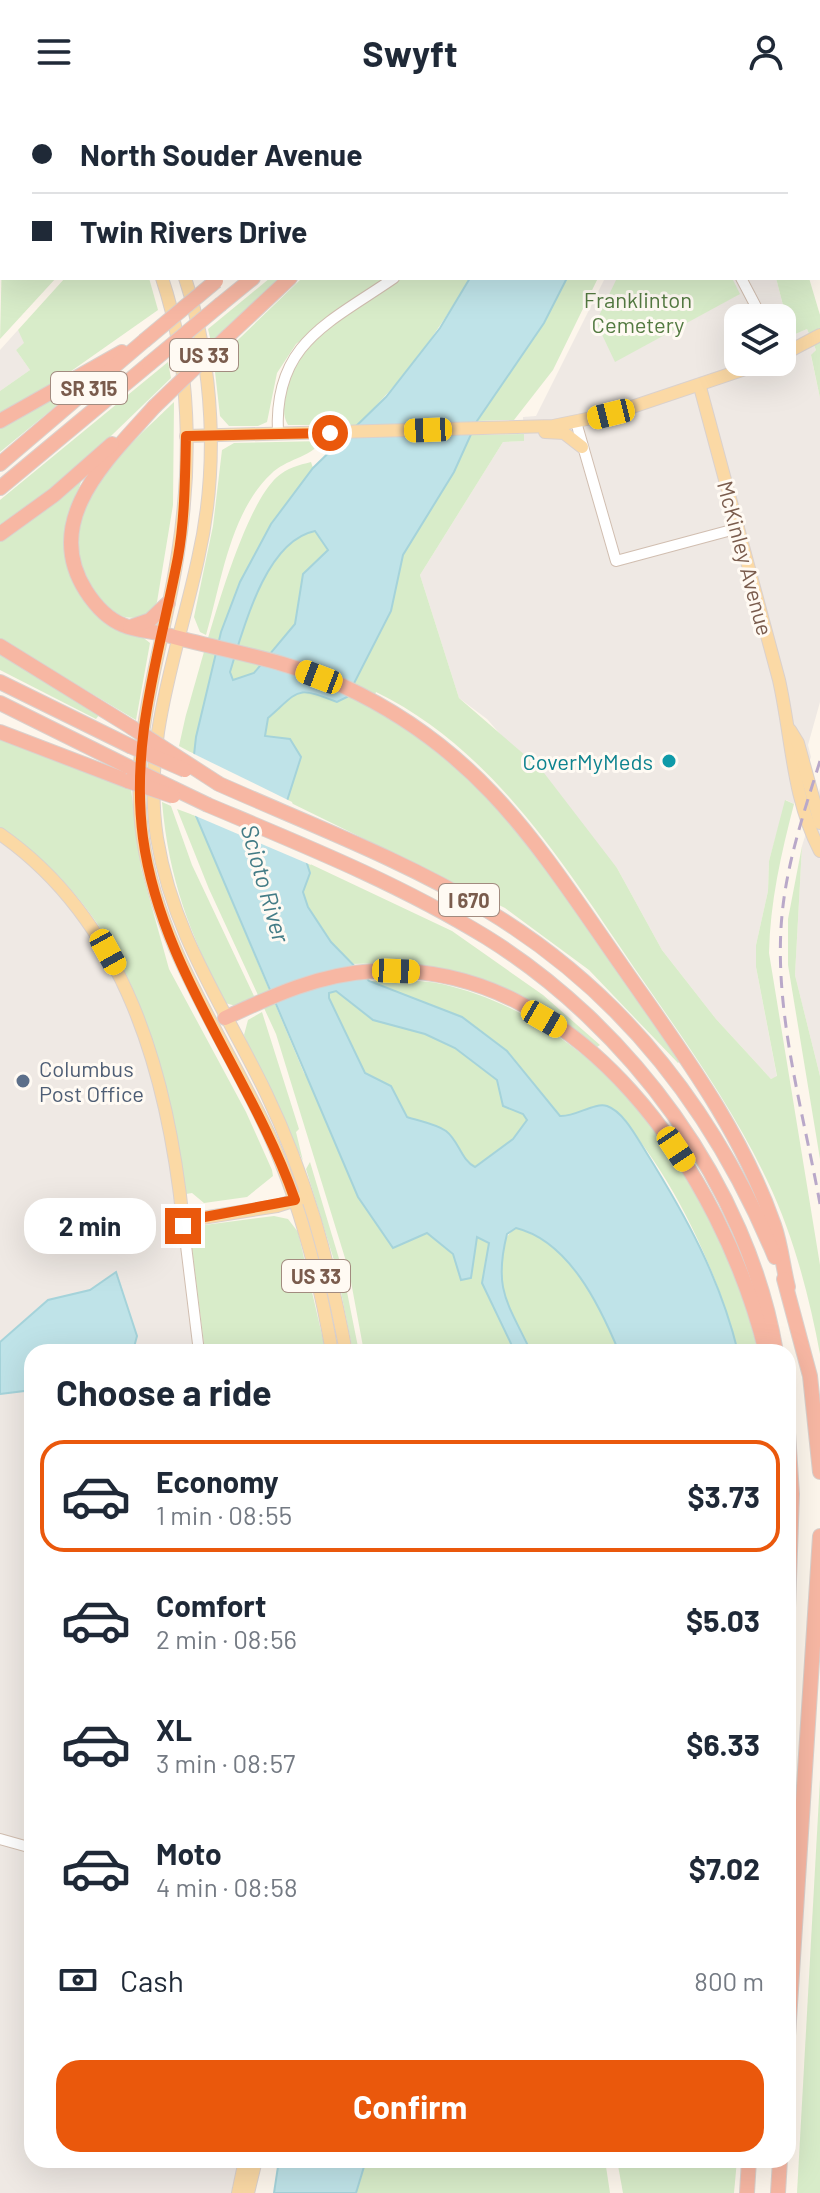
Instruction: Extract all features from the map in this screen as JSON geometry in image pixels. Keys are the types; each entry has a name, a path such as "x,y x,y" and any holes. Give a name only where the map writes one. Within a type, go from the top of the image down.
{"highway":[{"name":"SR 315","path":"0,464 218,280"},
{"name":"SR 315","path":"0,488 251,280"},
{"path":"0,534 54,495 154,407 288,280"},
{"path":"0,421 144,341"},
{"path":"154,407 90,479 79,500 71,540 73,560 86,591 110,618 130,627 298,669 386,708 424,732 455,758 520,821 711,1094 765,1201 776,1229 788,1287"},
{"path":"130,627 150,620 168,603"},
{"path":"0,646 219,784"},
{"name":"I 670","path":"0,682 130,746 344,840 490,912 611,1005 652,1050 713,1130 747,1191 788,1287 810,1376 820,1472"},
{"path":"0,703 128,774"},
{"path":"0,732 128,774"},
{"name":"I 670","path":"128,774 345,863 431,905 489,939 564,997 642,1075 693,1143 728,1207 760,1283 774,1344"},
{"path":"225,1018 294,987 341,974 415,972 481,988 524,1007 564,1031 620,1078 658,1123 709,1203 738,1266 763,1344"},
{"path":"796,1913 820,1536"},
{"path":"747,2193 749,2168"},
{"path":"778,2193 780,2168"}],"main road":[{"name":"US 33","path":"162,280 179,352 186,436 182,518 139,751 142,824 149,871 173,947 252,1098 295,1200 318,1282 330,1344"},
{"name":"US 33","path":"185,280 204,357 210,435 205,527 162,696 154,754 157,836 178,923 265,1091 309,1196 333,1282 345,1344"},
{"path":"796,348 820,335"},
{"path":"186,436 535,428 576,422 729,376"},
{"name":"McKinley Avenue","path":"700,387 790,730 798,743 820,823"},
{"path":"535,428 547,433 564,433 582,447"},
{"name":"McKinley Avenue","path":"790,730 788,749 794,774 811,835 820,851"},
{"path":"142,824 154,848 169,910 186,955 206,995 225,1018"},
{"path":"0,834 52,878 76,905 123,980 163,1093 183,1221 309,1196"},
{"path":"238,2193 243,2168"},
{"path":"248,2193 254,2168"}],"street":[{"path":"278,434 279,390 295,354 323,327 391,280"},
{"path":"742,280 755,304"},
{"path":"576,422 616,561 739,528"},
{"path":"183,1221 198,1344"},
{"path":"0,1839 24,1846"}],"shaded area":[{"path":"604,280 777,280 783,304 724,304 724,376 796,376 796,334 807,329 816,350 811,356 820,398 820,702 808,745 811,757 794,804 786,800 769,861 768,891 756,945 756,967 777,1077 771,1079 716,1019 662,950 617,868 487,719 459,698 420,575 503,442 524,441 523,417 536,416"},
{"path":"18,330 25,343 16,350 30,370 0,391 0,350"},
{"path":"820,788 820,1076 795,975 802,846"},
{"path":"0,827 37,855 83,905 121,962 144,1015 170,1101 204,1344 134,1344 137,1336 116,1272 90,1290 48,1300 0,1342"},
{"path":"24,1391 24,2168 237,2168 231,2193 0,2193 0,1394"}],"green space":[{"path":"1,280 54,280 0,339"},
{"path":"63,280 150,280 158,310 57,381 0,414 0,391 30,370 16,350 24,343 18,330"},
{"path":"268,280 278,280 211,342 208,329"},
{"path":"300,280 381,280 296,344 277,373 267,422 258,426 229,426 220,416 214,363"},
{"path":"399,280 469,280 418,356 357,425 288,425 284,406 292,374 316,341"},
{"path":"566,280 597,280 553,370 514,420 477,421 544,323"},
{"name":"Franklinton Cemetery","path":"616,280 733,280 740,294 615,362 596,322"},
{"path":"777,280 810,280 820,315 820,398 811,355 816,350 807,329 796,334 796,304 783,304"},
{"path":"168,362 171,378 83,463 0,529 0,500"},
{"path":"85,378 88,380 0,452 0,427"},
{"path":"174,402 173,505 157,602 150,615 133,618 121,616 98,596 81,568 76,541 81,515 94,489 112,465"},
{"path":"524,434 524,441 503,442 420,575 459,698 541,769 617,868 662,950 716,1019 771,1079 777,1076 756,967 756,945 768,891 769,861 785,800 794,804 777,878 769,953 820,1265 820,1354 805,1287 785,1222 739,1127 692,1052 586,897 527,818 494,781 458,747 419,717 376,692 370,708 420,740 466,777 507,819 545,865 681,1060 678,1063 589,970 505,908 287,801 295,768 265,736 268,718 299,693 337,702 347,697 391,611 403,555 454,472 470,435"},
{"path":"323,441 277,469 257,490 236,528 206,635 200,632 194,617 213,526 222,450 234,443"},
{"path":"311,462 313,468 271,524 240,582 221,632 194,754 179,746 211,627 235,555 263,495 277,477 289,469"},
{"path":"83,476 69,517 77,585 150,643 136,720 0,639 0,541 48,508"},
{"path":"315,531 329,549 303,574 295,624 254,673 233,680 230,672 249,612 270,569 282,552 298,538"},
{"path":"0,652 99,715 96,719 0,670"},
{"path":"0,739 131,789 141,868 169,969 246,1112 272,1170 273,1176 247,1197 204,1203 192,1193 186,1194 165,1088 151,1037 133,990 110,944 81,902 45,863 0,827"},
{"path":"162,802 171,806 192,865 254,996 236,1006 225,1003 183,906 170,857"},
{"path":"177,809 196,816 304,1073 427,1233 454,1254 471,1278 477,1237 490,1244 482,1283 511,1344 363,1344 349,1271 276,1034 209,889"},
{"path":"802,846 795,975 820,1076 820,1159 788,965 788,919"},
{"path":"306,862 452,931 543,995 600,1045 597,1047 511,994 481,982 419,967 350,964 321,932 305,903"},
{"path":"369,981 442,984 502,1004 557,1035 606,1075 649,1123 686,1176 716,1232 740,1292 756,1344 736,1344 705,1255 672,1189 653,1159 611,1107 573,1117 560,1116 507,1051 462,1017"},
{"path":"336,991 373,1020 425,1034 455,1048 497,1080 503,1106 523,1114 527,1120 513,1139 475,1167 466,1160 446,1131 407,1117 391,1086 365,1074 329,998 329,992"},
{"path":"262,1012 299,1129 296,1132 303,1161 244,1035 248,1020"},
{"path":"310,1162 343,1272 357,1344 351,1344 336,1267 306,1169"},
{"path":"274,1216 288,1219 298,1232 324,1344 204,1344 190,1234 197,1226"},
{"path":"516,1228 552,1246 580,1277 615,1344 527,1344 509,1306 499,1271 499,1255 505,1240"},
{"path":"820,1779 820,2193 797,2193"},
{"path":"364,2168 606,2168 610,2193 356,2193"},
{"path":"618,2168 736,2168 734,2193 623,2193"}],"water":[{"name":"Scioto River","path":"469,280 566,280 544,323 477,421 454,472 403,555 391,611 347,697 337,702 299,693 268,718 265,736 290,739 301,757 287,801 310,873 303,892 308,907 331,942 369,981 462,1017 507,1051 560,1116 602,1105 613,1109 624,1120 661,1176 700,1248 722,1299 736,1344 615,1344 592,1296 567,1261 535,1235 516,1228 507,1234 502,1283 527,1344 511,1344 482,1283 489,1243 477,1237 471,1278 461,1280 453,1254 427,1233 393,1248 358,1197 196,816 191,782 196,737 221,632 240,582 271,524 313,468 386,397 440,328","holes":["315,531 328,550 303,574 295,624 254,673 233,680 230,672 249,612 282,551 298,538","336,991 373,1020 425,1034 455,1048 497,1080 503,1106 523,1114 527,1120 513,1139 475,1167 466,1160 446,1131 407,1117 391,1086 365,1073 329,993"]},
{"path":"116,1272 137,1336 135,1344 24,1344 24,1391 0,1394 0,1342 48,1300 90,1290"},
{"path":"278,2168 364,2168 356,2193 274,2193"}],"pier":[{"path":"190,752 292,802 311,865 191,814 187,783"}],"railway":[{"path":"820,761 788,876 780,951 791,1060 820,1204"}],"place":[{"name":"CoverMyMeds","path":"669,761"},
{"name":"Columbus Post Office","path":"23,1081"}],"route":[{"path":"183,1226 183,1221 277,1206 295,1200 252,1098 198,1000 173,947 149,871 143,838 139,751 147,692 178,554 186,436 330,433"}]}
